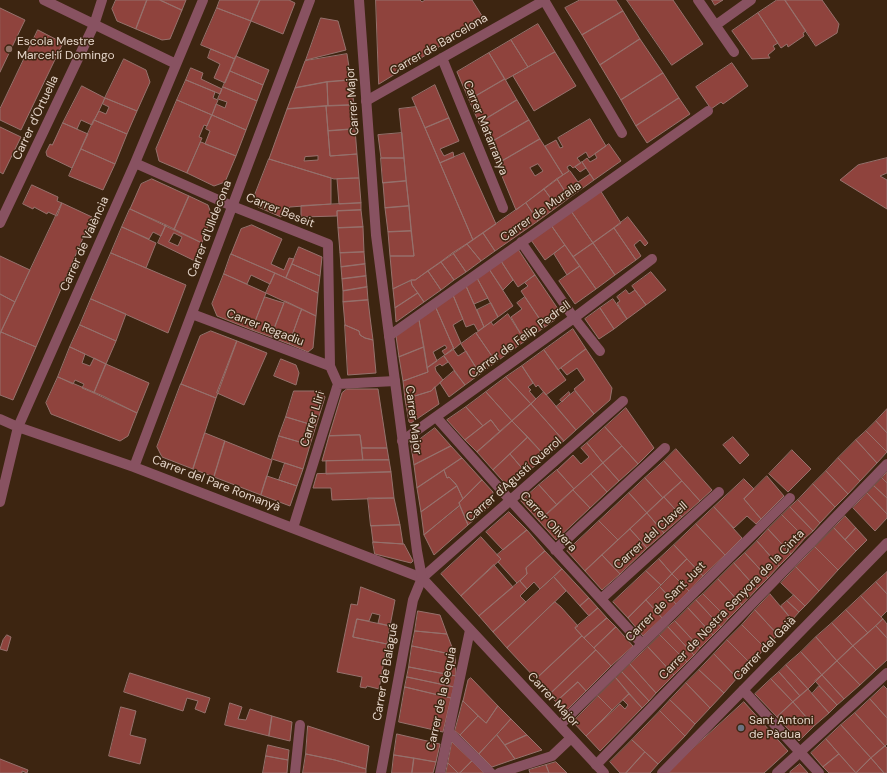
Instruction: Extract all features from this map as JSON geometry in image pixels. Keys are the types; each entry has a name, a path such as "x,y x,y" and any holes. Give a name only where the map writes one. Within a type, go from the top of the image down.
{"street":[{"path":"44,0 176,64"},
{"name":"Carrer d'Ortuella","path":"0,223 94,24 102,0"},
{"name":"Carrer de València","path":"0,502 18,427 135,163 203,0"},
{"name":"Carrer d'Ulldecona","path":"134,467 310,0"},
{"name":"Carrer Major","path":"359,0 376,236 402,440 422,578 560,725 599,770"},
{"path":"545,0 622,133"},
{"name":"Carrer de Barcelona","path":"366,101 545,0"},
{"path":"698,0 734,52"},
{"path":"716,25 751,0"},
{"name":"Carrer Matarranya","path":"442,58 503,208"},
{"name":"Carrer de Muralla","path":"389,336 708,110"},
{"name":"Carrer Beseit","path":"135,163 232,206 328,244"},
{"path":"521,242 574,318 600,351"},
{"name":"Carrer Lliri","path":"293,528 338,384 330,366 328,244"},
{"name":"Carrer de Felip Pedrell","path":"402,440 574,318 652,259"},
{"name":"Carrer Regadiu","path":"192,314 330,366"},
{"path":"338,384 395,381"},
{"name":"Carrer d'Agustí Querol","path":"422,578 623,401"},
{"name":"Carrer Olivera","path":"436,416 555,550 642,644"},
{"name":"Carrer del Pare Romanyà","path":"0,419 18,427 134,467 422,578"},
{"path":"555,550 665,448"},
{"name":"Carrer de Nostra Senyora de la Cinta","path":"599,770 887,464"},
{"name":"Carrer del Clavell","path":"601,599 719,492"},
{"name":"Carrer de Sant Just","path":"560,725 790,498"},
{"name":"Carrer del Gaià","path":"662,773 886,545"},
{"name":"Carrer de Balagué","path":"381,773 413,600 422,578"},
{"name":"Carrer de la Sequia","path":"440,773 470,630"},
{"path":"777,773 887,673"},
{"path":"743,690 819,773"},
{"path":"295,773 300,725"},
{"path":"449,732 491,773"},
{"path":"499,773 552,756 571,738"}],"building":[{"path":"116,0 147,0 136,29 117,21 112,9"},
{"path":"147,0 160,0 182,10 170,39 162,40 136,29"},
{"path":"160,0 186,0 182,10"},
{"path":"220,0 260,0 251,21 217,8"},
{"path":"260,0 289,0 295,3 283,34 251,21"},
{"path":"376,0 420,0 422,2 425,0 472,0 484,19 379,84"},
{"path":"580,0 616,0 623,11 582,35 565,8"},
{"path":"627,0 673,0 703,44 672,65"},
{"path":"712,0 723,0 715,5"},
{"path":"777,0 785,0 806,31 803,33 804,36 788,47 787,44 781,48 758,13"},
{"path":"785,0 822,0 839,24 837,33 816,46"},
{"path":"0,8 25,20 0,72"},
{"path":"217,8 251,21 235,59 201,45"},
{"path":"623,11 640,39 600,65 582,35"},
{"path":"758,13 778,43 773,46 775,49 768,55 770,58 752,59 732,31"},
{"path":"321,18 338,21 346,50 306,60"},
{"path":"538,24 555,52 528,67 511,40"},
{"path":"38,30 63,43 21,130 0,120 0,109"},
{"path":"640,39 663,73 621,100 600,65"},
{"path":"511,40 528,67 505,80 489,53"},
{"path":"211,49 235,59 225,83 214,78 220,64 208,58"},
{"path":"555,52 576,86 534,111 513,76"},
{"path":"489,53 505,79 469,100 457,72"},
{"path":"347,54 351,80 327,82 295,88 305,61"},
{"path":"236,56 269,70 263,85 230,71"},
{"path":"124,59 146,70 150,82 137,111 105,98"},
{"path":"732,63 748,86 723,104 721,102 711,109 696,87"},
{"path":"191,68 203,73 201,79 222,89 220,94 186,80"},
{"path":"230,71 263,85 257,101 223,87"},
{"path":"663,73 679,98 636,126 621,100"},
{"path":"505,79 517,100 479,123 469,100"},
{"path":"186,80 215,92 213,98 218,100 212,115 177,100"},
{"path":"351,80 354,105 328,106 327,82"},
{"path":"327,82 328,106 287,109 295,88"},
{"path":"435,85 449,118 425,128 412,98"},
{"path":"82,86 105,98 92,125 81,120 77,129 63,123"},
{"path":"223,87 257,101 246,130 212,115 216,104 225,108 227,102 218,99"},
{"path":"105,98 137,111 127,134 94,120 99,111 106,114 109,107 103,104"},
{"path":"679,98 690,114 647,143 636,126"},
{"path":"177,100 212,115 207,126 204,125 199,137 202,138 187,173 159,161 156,149"},
{"path":"517,100 529,120 488,144 479,123"},
{"path":"354,105 355,129 328,131 326,106"},
{"path":"326,106 330,156 357,154 359,178 334,179 269,159 287,109","holes":["318,156 318,160 304,161 305,157"]},
{"path":"416,107 473,240 415,280 411,280 393,289 390,256 414,256 399,109"},
{"path":"212,115 246,130 236,156 205,144 210,131 206,129"},
{"path":"449,118 459,141 440,149 444,156 453,152 454,157 440,163 425,128"},
{"path":"590,119 606,146 589,158 586,152 577,158 581,163 573,168 570,165 567,167 569,171 563,175 545,146 556,140 560,148 563,147 558,138"},
{"path":"94,120 127,134 115,164 81,149"},
{"path":"529,120 540,139 497,164 488,144"},
{"path":"63,123 88,134 72,168 47,156 46,152 50,144 52,145"},
{"path":"0,127 21,137 3,174 0,172"},
{"path":"355,129 357,154 330,156 328,131"},
{"path":"402,133 404,158 381,158 378,135"},
{"path":"540,139 563,175 516,210 497,164","holes":["538,164 543,171 535,176 530,168"]},
{"path":"201,142 236,156 225,182 214,186 187,173"},
{"path":"609,144 621,161 594,180 582,162 587,158 590,162 597,158 595,154"},
{"path":"81,149 115,164 103,190 69,176"},
{"path":"464,153 496,224 473,240 440,163"},
{"path":"381,158 404,158 406,181 383,183"},
{"path":"887,158 887,173 880,176 887,180 887,209 840,180 858,165"},
{"path":"269,159 331,178 331,204 290,207 281,217 258,207 254,197"},
{"path":"582,162 586,168 580,172 575,167"},
{"path":"570,171 578,182 590,174 594,180 569,198 557,179"},
{"path":"359,178 361,203 339,204 337,179"},
{"path":"152,179 189,196 174,230 130,209 141,184"},
{"path":"557,179 569,198 557,207 544,189"},
{"path":"406,181 409,206 385,208 383,183"},
{"path":"32,185 58,197 57,201 62,203 57,216 48,212 47,214 34,207 33,209 23,204"},
{"path":"544,189 557,207 538,221 526,203"},
{"path":"600,190 621,223 593,243 571,211"},
{"path":"189,196 208,205 212,216 202,243 174,230"},
{"path":"62,203 92,217 36,347 1,332"},
{"path":"361,203 361,210 337,211 337,216 301,217 301,206"},
{"path":"526,203 538,221 495,251 483,233"},
{"path":"409,206 411,231 388,232 385,208"},
{"path":"130,209 166,225 161,236 153,232 149,239 122,227"},
{"path":"361,210 363,227 338,228 337,211"},
{"path":"571,211 593,243 573,257 551,225"},
{"path":"628,217 648,243 645,246 640,240 634,245 641,256 636,260 614,228"},
{"path":"166,225 202,243 195,261 158,243","holes":["174,233 182,237 178,246 169,242"]},
{"path":"252,225 282,239 271,264 284,270 289,258 294,259 286,278 231,254 241,229"},
{"path":"551,225 565,245 545,260 531,240"},
{"path":"122,227 156,243 146,268 111,253"},
{"path":"363,227 364,252 340,253 338,228"},
{"path":"614,228 636,260 615,275 593,243"},
{"path":"411,231 414,256 390,256 388,232"},
{"path":"483,233 495,251 481,261 467,244"},
{"path":"593,243 615,275 596,289 573,257"},
{"path":"467,244 481,261 466,272 453,253"},
{"path":"565,245 580,266 567,275 554,254"},
{"path":"299,247 322,257 320,276 292,264"},
{"path":"518,249 535,275 518,287 501,261"},
{"path":"364,252 365,264 341,267 340,253"},
{"path":"111,253 186,285 168,333 91,299"},
{"path":"453,253 466,272 454,280 441,262"},
{"path":"231,254 275,273 270,284 251,275 247,284 224,274"},
{"path":"0,256 30,270 15,302 0,294"},
{"path":"501,261 513,280 503,290 489,269"},
{"path":"441,262 454,280 441,290 428,271"},
{"path":"292,264 320,276 318,293 286,278"},
{"path":"365,264 366,276 342,279 341,267"},
{"path":"580,266 596,289 575,304 559,281"},
{"path":"489,269 513,306 498,317 477,278"},
{"path":"428,271 441,290 424,302 412,285 411,280 415,280"},
{"path":"651,272 666,290 646,305 632,286"},
{"path":"275,273 318,293 316,316 266,293"},
{"path":"224,274 266,293 252,330 217,316 212,304"},
{"path":"535,275 558,309 556,319 545,327 521,291 528,286 525,283"},
{"path":"366,276 367,287 343,291 342,279"},
{"path":"477,278 488,298 474,304 466,286"},
{"path":"411,281 418,293 395,308 393,289"},
{"path":"466,286 484,327 478,331 474,324 466,327 453,295"},
{"path":"367,287 368,300 343,302 343,291"},
{"path":"626,290 629,294 635,290 646,305 627,319 617,303 620,301 617,297"},
{"path":"418,293 424,302 396,322 395,308"},
{"path":"0,294 15,302 0,334"},
{"path":"453,295 463,319 453,325 461,343 454,349 436,308"},
{"path":"265,297 284,303 271,337 252,330"},
{"path":"525,297 545,327 525,341 511,317 522,309 517,303"},
{"path":"91,299 126,314 116,341 80,325"},
{"path":"613,299 627,319 614,329 600,308"},
{"path":"368,300 373,340 365,338 360,335 359,331 345,325 343,302"},
{"path":"285,301 302,309 289,344 271,337"},
{"path":"491,303 498,317 484,327 477,310"},
{"path":"436,308 454,349 445,355 442,351 447,348 445,345 433,352 437,361 427,368 419,320"},
{"path":"600,308 614,329 599,339 585,319"},
{"path":"302,309 316,316 313,348 308,352 289,344"},
{"path":"508,314 525,341 496,362 476,333 491,322 493,325"},
{"path":"419,320 424,347 399,357 396,336"},
{"path":"80,325 116,341 106,364 70,347"},
{"path":"345,325 359,331 360,335 365,338 373,340 376,373 348,375"},
{"path":"573,329 586,349 558,370 544,350"},
{"path":"211,331 237,341 216,398 181,384 200,336"},
{"path":"1,332 36,347 13,400 0,395"},
{"path":"476,333 496,362 480,374 461,344"},
{"path":"237,341 267,353 244,405 217,393"},
{"path":"70,347 85,354 82,363 90,366 94,358 106,364 94,393 82,388 84,384 75,380 73,384 58,377"},
{"path":"424,347 428,372 403,381 399,357"},
{"path":"453,349 458,356 466,351 480,374 465,385 444,356"},
{"path":"586,349 612,388 610,400 594,414 574,389 585,380 577,368 567,375 561,368"},
{"path":"544,350 566,380 546,395 538,385 536,387 522,366"},
{"path":"444,356 448,362 442,366 440,364 435,367 436,371 443,380 431,391 405,399 403,381 428,372 427,368"},
{"path":"281,359 296,365 299,373 296,385 274,376"},
{"path":"106,364 149,383 137,413 94,393"},
{"path":"522,366 533,383 528,387 531,390 529,391 536,399 531,404 506,377"},
{"path":"454,371 465,385 449,397 440,383"},
{"path":"58,377 103,396 137,413 128,436 120,441 51,414 46,403"},
{"path":"506,377 531,404 512,421 486,392"},
{"path":"181,384 216,398 193,469 162,457 157,447"},
{"path":"435,387 439,404 411,423 409,422 405,399 431,391"},
{"path":"347,389 378,389 387,448 362,448 360,435 329,436 342,393"},
{"path":"294,391 321,391 325,397 316,426 286,417"},
{"path":"575,391 594,414 576,430 556,407"},
{"path":"486,392 512,421 500,432 491,420 483,426 466,407"},
{"path":"544,392 576,430 564,441 531,404"},
{"path":"569,392 570,394 562,402 560,400"},
{"path":"531,404 564,441 546,457 512,421"},
{"path":"466,407 483,426 465,440 447,420"},
{"path":"626,408 654,448 638,464 605,427"},
{"path":"887,409 887,433 876,421"},
{"path":"286,417 316,426 310,445 279,436"},
{"path":"491,420 500,432 477,452 465,440"},
{"path":"512,421 528,437 493,470 477,452"},
{"path":"876,421 887,433 887,452 866,431"},
{"path":"605,427 622,446 603,463 587,443"},
{"path":"435,428 451,446 414,465 411,446"},
{"path":"866,431 887,452 877,463 856,440"},
{"path":"205,433 225,441 214,477 193,469"},
{"path":"360,435 363,460 322,461 329,436"},
{"path":"279,436 310,445 303,469 272,459"},
{"path":"528,437 546,457 526,473 510,454"},
{"path":"733,437 749,455 740,464 723,445"},
{"path":"856,440 877,463 860,481 838,458"},
{"path":"225,441 272,460 261,495 214,477"},
{"path":"587,443 603,463 574,489 557,470 573,455 581,464 589,457 581,448"},
{"path":"451,446 462,458 417,488 414,465"},
{"path":"622,446 638,464 619,481 603,463"},
{"path":"362,448 387,448 389,460 363,460"},
{"path":"676,449 712,490 700,501 664,461"},
{"path":"792,450 811,469 788,492 769,474"},
{"path":"510,454 526,473 509,488 493,470"},
{"path":"462,458 482,480 463,499 456,484 449,477 447,478 444,470"},
{"path":"838,458 860,481 848,494 826,471"},
{"path":"389,460 391,472 326,474 326,461"},
{"path":"664,461 682,481 663,498 645,478"},
{"path":"285,463 303,469 297,486 279,480"},
{"path":"603,463 619,481 607,492 591,474"},
{"path":"444,470 447,478 449,477 457,486 421,512 417,488"},
{"path":"557,470 574,489 557,505 539,485"},
{"path":"826,471 848,494 835,507 813,484"},
{"path":"391,472 394,498 332,500 331,488 313,488 317,474"},
{"path":"887,472 887,483 882,478"},
{"path":"591,474 607,492 590,508 573,490"},
{"path":"267,476 297,486 290,506 261,495"},
{"path":"767,476 784,496 761,519 744,499"},
{"path":"645,478 663,498 647,513 629,493"},
{"path":"882,478 887,483 887,498 874,486"},
{"path":"744,479 754,489 744,499 761,519 756,524 747,516 734,528 714,507"},
{"path":"482,480 493,492 491,505 468,525 459,503"},
{"path":"682,481 700,501 682,517 664,497"},
{"path":"813,484 835,507 820,523 798,500"},
{"path":"539,485 557,505 539,521 521,501"},
{"path":"457,486 463,499 459,503 460,505 424,535 421,512"},
{"path":"874,486 887,498 887,514 867,493"},
{"path":"573,490 590,508 556,540 539,521"},
{"path":"629,493 647,513 618,540 599,521"},
{"path":"867,493 887,514 887,518 875,531 853,508"},
{"path":"664,497 682,517 664,533 647,513"},
{"path":"368,498 394,498 400,525 371,526"},
{"path":"798,500 820,523 813,531 790,507"},
{"path":"460,506 468,525 434,555 424,535"},
{"path":"714,507 742,538 725,555 696,524"},
{"path":"790,507 813,531 805,538 782,515"},
{"path":"509,512 527,530 503,550 486,532"},
{"path":"647,513 664,533 647,548 630,529"},
{"path":"782,515 805,538 791,554 768,529"},
{"path":"845,516 856,528 845,540 834,528"},
{"path":"599,521 618,540 585,571 567,551"},
{"path":"696,524 725,555 703,576 674,545"},
{"path":"400,525 403,544 373,542 371,526"},
{"path":"834,528 856,551 838,570 815,547"},
{"path":"856,528 867,540 856,551 845,540"},
{"path":"630,529 647,548 620,574 602,555"},
{"path":"768,529 791,554 779,566 757,541"},
{"path":"527,530 545,551 526,568 527,574 517,583 498,562 501,559 497,555"},
{"path":"481,537 501,559 461,596 441,574"},
{"path":"757,541 779,566 768,578 745,553"},
{"path":"373,542 404,544 413,561 411,563 375,554"},
{"path":"674,545 687,559 672,574 659,559"},
{"path":"815,547 838,570 819,591 796,567"},
{"path":"545,551 562,569 540,589 534,582 527,589 520,581 527,574 526,568"},
{"path":"745,553 768,578 757,589 734,563"},
{"path":"602,555 620,574 602,590 585,571"},
{"path":"659,559 672,574 661,585 646,571"},
{"path":"687,559 703,576 689,591 672,574"},
{"path":"734,563 757,589 742,605 718,579"},
{"path":"494,565 513,587 479,616 461,596"},
{"path":"796,567 819,591 805,606 781,583"},
{"path":"562,569 589,598 580,606 554,577"},
{"path":"646,571 661,585 628,618 613,602"},
{"path":"887,572 887,594 876,582"},
{"path":"672,574 689,591 676,604 660,587"},
{"path":"554,577 566,591 507,648 493,632"},
{"path":"718,579 742,605 728,619 703,594"},
{"path":"520,581 527,589 520,596 526,602 493,632 479,616"},
{"path":"876,582 887,594 887,611 881,617 861,596"},
{"path":"361,587 395,600 390,626 378,623 380,615 372,613 369,621 357,619 353,637 387,644 379,689 367,686 366,688 360,687 362,677 337,672 351,604 357,605"},
{"path":"660,587 676,604 662,618 646,600"},
{"path":"703,594 728,619 721,627 696,600"},
{"path":"770,594 792,620 778,635 755,610"},
{"path":"794,595 805,606 799,612 787,601"},
{"path":"861,596 883,619 868,633 846,610"},
{"path":"589,598 598,608 589,616 580,606"},
{"path":"646,600 662,618 643,636 628,618"},
{"path":"696,600 721,627 713,635 688,608"},
{"path":"787,601 799,612 792,620 781,606"},
{"path":"555,602 578,626 575,628 582,636 536,679 507,648"},
{"path":"598,608 607,618 584,638 575,628"},
{"path":"688,608 713,635 700,648 675,621"},
{"path":"755,610 778,635 765,648 742,625"},
{"path":"846,610 868,633 853,646 832,623"},
{"path":"418,611 440,615 447,634 415,631"},
{"path":"607,618 616,627 594,648 584,638"},
{"path":"357,619 390,626 387,644 353,637"},
{"path":"883,619 887,624 887,638 876,626"},
{"path":"675,621 700,648 694,655 668,627"},
{"path":"832,623 853,646 837,661 816,637"},
{"path":"742,625 765,648 751,664 727,640"},
{"path":"876,626 887,638 887,660 876,670 853,646"},
{"path":"616,627 633,646 611,666 594,648"},
{"path":"668,627 694,655 687,662 660,635"},
{"path":"415,631 447,634 455,655 412,646"},
{"path":"7,635 11,637 7,651 0,649 3,640"},
{"path":"660,635 687,662 674,675 648,647"},
{"path":"582,636 596,650 549,695 536,679"},
{"path":"816,637 837,661 822,675 801,652"},
{"path":"727,640 751,664 737,678 714,654"},
{"path":"412,646 455,655 456,676 409,667"},
{"path":"853,646 876,670 860,685 837,661"},
{"path":"648,647 674,675 656,693 630,664"},
{"path":"596,650 611,666 586,691 578,682 556,702 549,695"},
{"path":"801,652 822,675 808,689 786,665"},
{"path":"714,654 737,678 724,693 699,670"},
{"path":"837,661 860,685 844,699 822,675"},
{"path":"630,664 656,693 649,701 622,672"},
{"path":"786,665 808,689 800,696 779,672"},
{"path":"409,667 456,676 454,687 407,677"},
{"path":"699,670 724,693 710,708 686,683"},
{"path":"622,672 649,701 642,708 616,678"},
{"path":"779,672 800,696 793,702 771,679"},
{"path":"130,673 210,698 205,713 195,709 198,701 187,698 183,711 124,692"},
{"path":"822,675 844,699 837,705 815,681"},
{"path":"407,677 454,687 451,698 405,687"},
{"path":"471,678 498,706 486,723 463,701 468,680"},
{"path":"616,678 629,694 612,710 598,696"},
{"path":"771,679 793,702 777,717 755,694"},
{"path":"578,682 586,691 565,712 556,702"},
{"path":"686,683 710,708 695,724 670,700"},
{"path":"819,686 837,705 829,713 812,694"},
{"path":"884,686 887,689 887,718 870,699"},
{"path":"405,687 451,698 443,732 399,722"},
{"path":"808,689 829,713 814,726 793,702"},
{"path":"629,694 642,708 600,751 586,736 620,704 625,709 628,705 623,700"},
{"path":"598,696 612,710 586,736 573,722"},
{"path":"870,699 887,718 887,744 885,746 855,713"},
{"path":"670,700 695,724 685,736 660,711"},
{"path":"463,701 478,716 460,735 455,731"},
{"name":"Sant Antoni de Pàdua","path":"744,702 788,751 764,773 666,773"},
{"path":"793,702 814,726 799,741 777,717"},
{"path":"230,703 242,707 238,719 246,720 250,709 272,716 269,736 225,725"},
{"path":"498,706 511,719 479,754 460,735 478,716 486,723"},
{"path":"121,707 136,711 130,735 146,739 140,764 109,756"},
{"path":"660,711 685,736 658,764 632,740"},
{"path":"855,713 885,746 871,758 841,725"},
{"path":"272,716 292,722 290,741 269,736"},
{"path":"511,719 527,735 505,745 497,735"},
{"path":"841,725 871,758 856,773 826,739"},
{"path":"308,726 369,746 366,769 335,760 306,754"},
{"path":"397,734 440,744 436,762 394,755"},
{"path":"497,735 515,759 492,767 479,754"},
{"path":"527,735 542,750 515,759 505,745"},
{"path":"826,739 839,754 823,767 811,753"},
{"path":"632,740 645,752 626,773 620,773 610,762"},
{"path":"452,742 472,761 460,773 458,773 448,763"},
{"path":"268,745 289,750 288,760 266,756"},
{"path":"885,746 887,748 887,773 884,773 871,758"},
{"path":"645,752 658,764 650,773 626,773"},
{"path":"306,754 335,760 366,769 366,773 303,773"},
{"path":"839,754 856,773 829,773 823,767"},
{"path":"394,755 414,758 412,773 392,773"},
{"path":"266,756 288,760 287,773 263,773"},
{"path":"414,758 436,762 433,773 412,773"},
{"path":"871,758 884,773 856,773"},
{"path":"0,759 28,770 27,773 22,771 22,773 0,773"},
{"path":"472,761 484,773 460,773"},
{"path":"556,762 567,773 549,773 546,765"},
{"path":"448,763 458,773 446,773"},
{"path":"800,764 808,773 790,773 790,772"},
{"path":"546,765 549,773 530,773 529,770"}],"place":[{"name":"Escola Mestre Marcel·lí Domingo","path":"9,49"},
{"name":"Sant Antoni de Pàdua","path":"741,728"}]}
